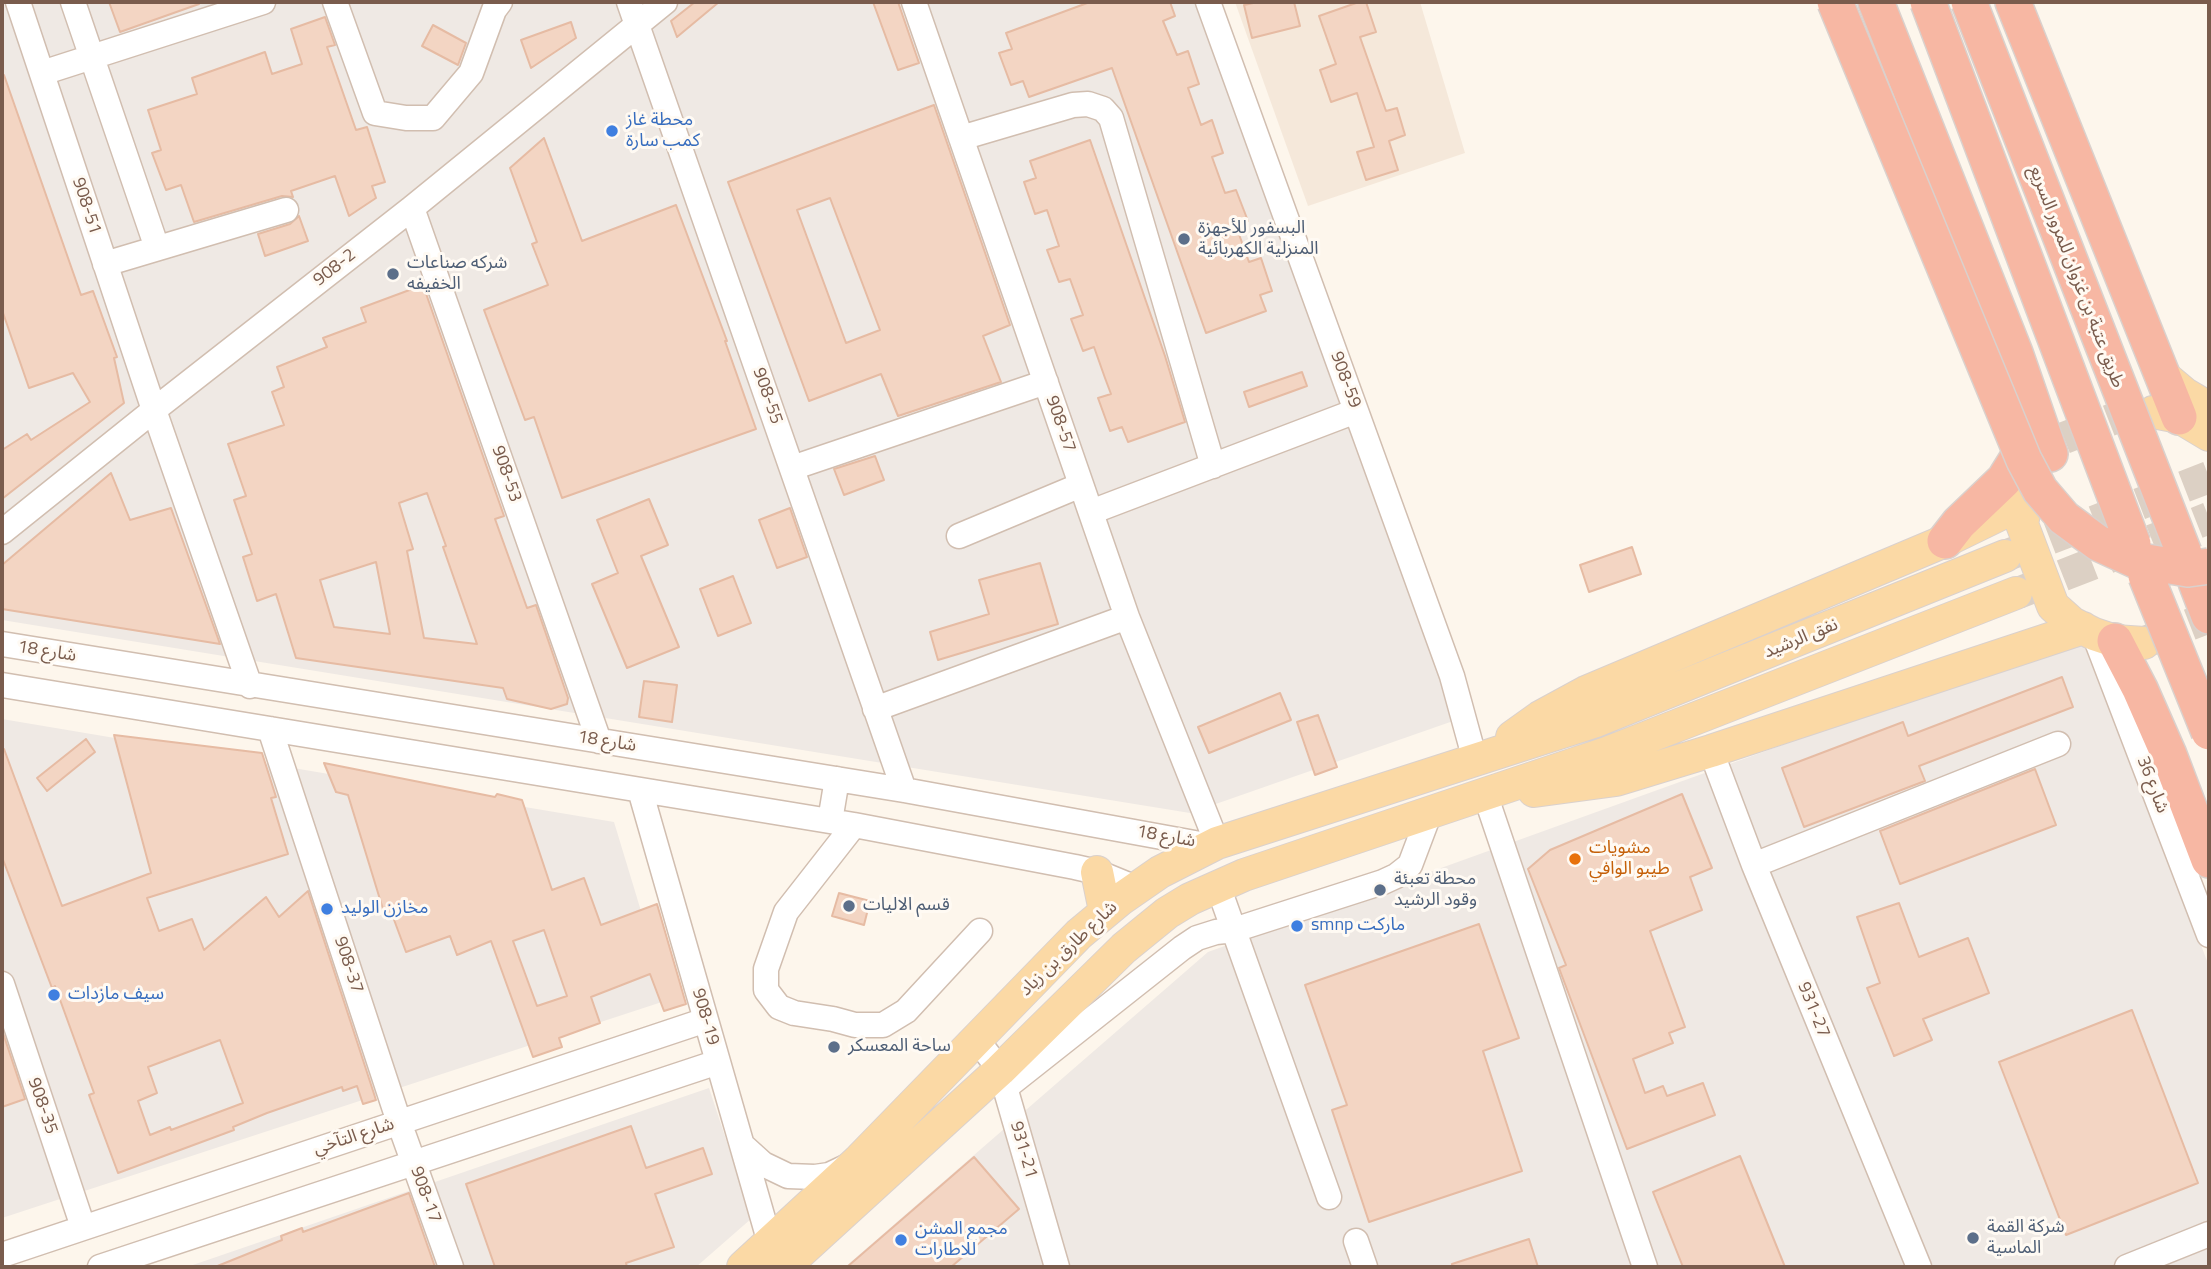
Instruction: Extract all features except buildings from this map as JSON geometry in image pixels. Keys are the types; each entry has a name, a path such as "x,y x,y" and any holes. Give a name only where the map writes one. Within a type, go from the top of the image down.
{"highway":[{"path":"1835,2 2024,460 2040,490 2064,518 2098,544 2135,560 2188,569 2196,567"},
{"path":"1877,2 2052,451"},
{"path":"1928,2 2133,544"},
{"name":"طريق عتبة بن غزوان للمرور السريع","path":"1969,2 2196,567 2209,616"},
{"path":"2013,2 2160,373 2180,412"},
{"path":"1945,541 1959,523 2004,480 2027,443 2034,404"},
{"path":"2146,576 2209,732"},
{"path":"2109,636 2140,689 2169,755 2209,860"}],"main road":[{"path":"2180,412 2209,435"},
{"path":"1477,759 1540,717 1586,692 1945,541 2026,497 2022,524 2053,606 2109,636"},
{"name":"نفق الرشيد","path":"1596,721 2005,556"},
{"name":"نفق الرشيد","path":"1607,752 2017,593"},
{"path":"1488,793 1554,790 1616,780 2109,636"},
{"name":"شارع طارق بن زياد","path":"777,1255 858,1161 1079,934 1105,911 1160,872 1214,845 1596,721"},
{"name":"شارع طارق بن زياد","path":"743,1267 777,1255 1003,1079 1144,930 1167,914 1244,875 1607,752"},
{"path":"1097,872 1105,911"}],"street":[{"name":"908-51","path":"18,2 153,410"},
{"path":"73,2 157,248"},
{"path":"42,74 263,2"},
{"path":"335,2 375,113 407,118 433,118 471,73 500,2"},
{"name":"908-55","path":"629,2 904,790"},
{"name":"908-2","path":"2,532 412,208 666,2"},
{"name":"908-57","path":"914,2 1127,617 1214,845"},
{"name":"908-59","path":"1208,2 1452,676 1477,759"},
{"path":"961,138 1073,105 1088,104 1102,108 1111,118 1213,466"},
{"name":"908-53","path":"412,208 599,741"},
{"path":"105,264 286,210"},
{"path":"792,468 1046,382"},
{"path":"153,410 250,685"},
{"path":"1091,512 1356,411"},
{"path":"959,536 1081,485"},
{"path":"876,709 1127,617"},
{"name":"شارع 36","path":"2109,636 2209,935"},
{"name":"شارع 18","path":"2,644 904,790 1214,845"},
{"path":"2,685 854,825 1097,872 1136,888"},
{"name":"908-37","path":"270,729 399,1122"},
{"path":"1754,865 2058,744"},
{"name":"931-27","path":"1711,751 1754,865 1919,1267"},
{"path":"830,821 837,779"},
{"name":"908-19","path":"640,790 742,1145 777,1255"},
{"path":"1488,793 1645,1267"},
{"path":"1003,1079 1197,938 1234,930 1396,876 1410,865 1430,812"},
{"path":"854,825 786,912 766,969 766,990 779,1007 793,1013 855,1024 883,1025 906,1011 979,932"},
{"path":"1218,886 1329,1197"},
{"name":"908-35","path":"2,984 83,1227"},
{"name":"شارع التآخي","path":"2,1255 706,1020"},
{"name":"931-21","path":"976,1040 1003,1079 1057,1267"},
{"path":"100,1267 718,1062"},
{"name":"908-17","path":"399,1122 451,1267"},
{"path":"742,1145 775,1171 801,1178 829,1175 858,1161"},
{"path":"2127,1267 2209,1234"},
{"path":"1356,1241 1365,1267"}],"shaded area":[{"path":"2,2 1195,2 1456,720 1190,813 2,620"},
{"path":"1235,2 1420,2 1465,153 1308,206"},
{"path":"2082,637 2209,966 2209,1267 845,1267 1208,952"},
{"path":"2,719 614,822 668,1000 2,1218"},
{"path":"709,1088 752,1218 696,1267 187,1267"}],"tunnel":[{"path":"2064,438 2136,410 2152,412"},
{"path":"2005,556 2209,477"},
{"path":"2018,593 2209,518"},
{"path":"2145,642 2209,617"}],"place":[{"name":"محطة غاز كمب سارة","path":"612,131"},
{"name":"البسفور للأجهزة المنزلية الكهربائية","path":"1184,239"},
{"name":"شركه صناعات الخفيفه","path":"393,274"},
{"name":"مشويات طيبو الوافي","path":"1575,859"},
{"name":"محطة تعبئة وقود الرشيد","path":"1380,890"},
{"name":"قسم الاليات","path":"849,906"},
{"name":"مخازن الوليد","path":"327,909"},
{"name":"smnp ماركت","path":"1297,926"},
{"name":"سيف مازدات","path":"54,995"},
{"name":"ساحة المعسكر","path":"834,1047"},
{"name":"شركة القمة الماسية","path":"1973,1238"},
{"name":"مجمع المشن للاطارات","path":"901,1240"}]}
